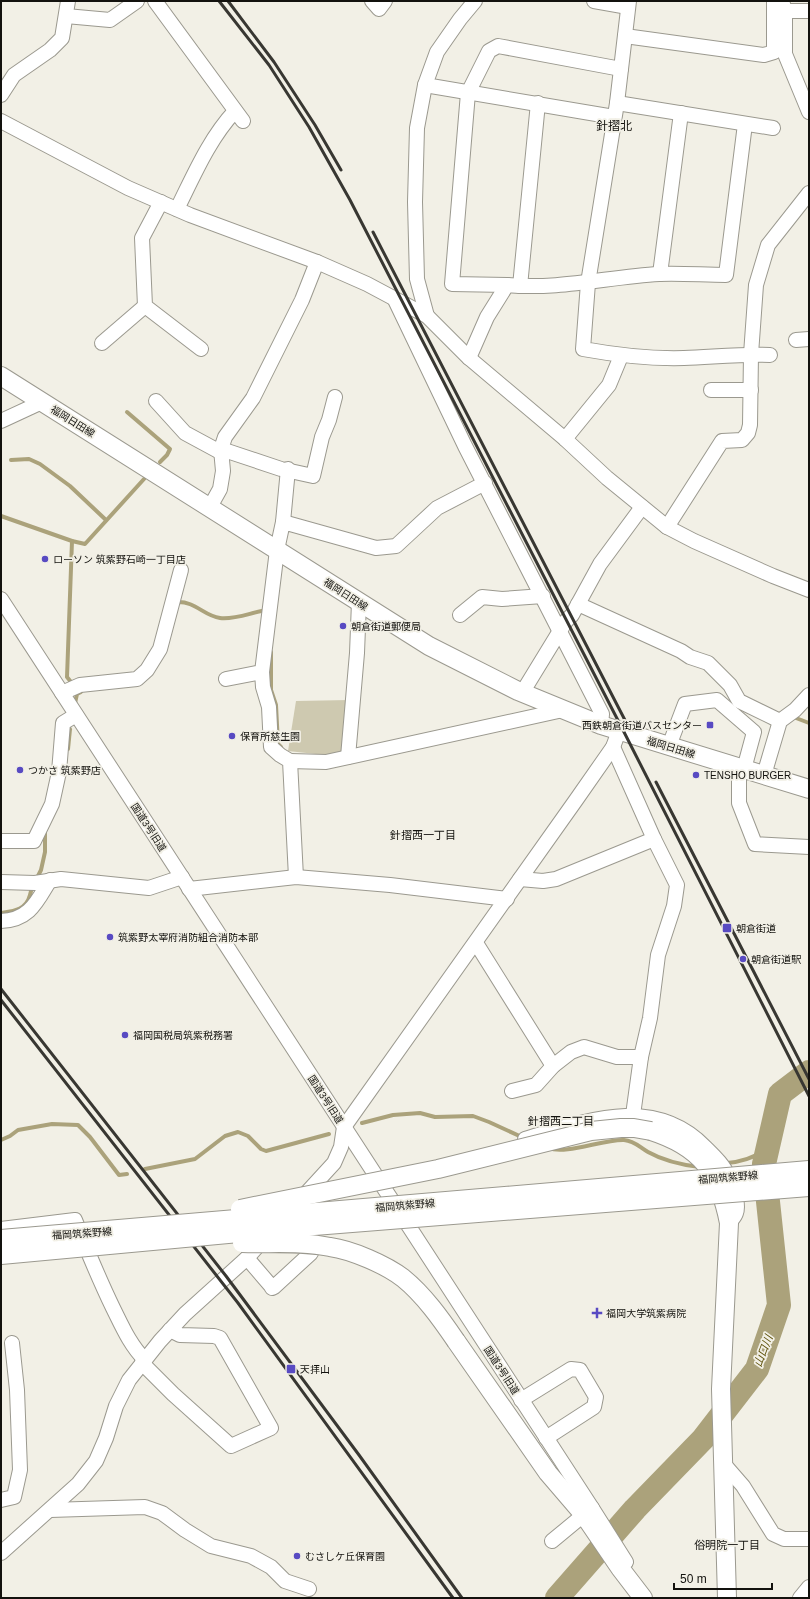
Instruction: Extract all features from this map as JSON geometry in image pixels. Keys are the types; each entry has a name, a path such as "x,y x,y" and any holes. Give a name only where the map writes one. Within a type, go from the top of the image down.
{"main road":[{"name":"福岡日田線","path":"1,376 429,646 522,693 601,725 616,739 668,746 809,789"},
{"path":"109,1231 186,1217 254,1207 438,1169 591,1131 620,1128 651,1131 669,1137 684,1145 696,1154 712,1171 726,1206 729,1223 721,1389 727,1598"},
{"name":"福岡筑紫野線","path":"1,1239 109,1231 809,1170"},
{"name":"福岡筑紫野線","path":"1,1255 314,1226 809,1187"},
{"path":"167,1240 313,1245 331,1247 350,1252 374,1262 402,1278 423,1297 442,1320 548,1473 590,1514 643,1598"}],"street":[{"path":"1,95 14,75 50,50 62,38 68,1"},
{"path":"66,16 110,20 137,1"},
{"path":"155,1 239,116 225,122 211,141 177,209"},
{"path":"372,1 379,9 385,1"},
{"path":"427,316 417,279 415,202 417,128 425,85 437,52 460,19 475,1"},
{"path":"594,1 628,4 617,103 588,283 583,349 621,356 682,358 751,354 770,355"},
{"path":"625,36 764,55 774,52 774,1"},
{"path":"809,11 783,6 785,54 809,112"},
{"path":"621,69 498,46 489,51 468,93 452,284 513,285 588,283 660,274 726,275 745,124"},
{"path":"425,85 614,117"},
{"path":"469,358 487,317 513,285 538,103"},
{"path":"617,103 773,128"},
{"path":"660,274 681,113"},
{"path":"1,121 128,188 177,209 317,262 367,284 427,316 469,358 565,439 607,478 667,526 694,541 773,576 809,590"},
{"path":"667,526 722,441 742,440 748,433 750,425 751,354 756,285 768,246 809,193"},
{"path":"160,202 142,238 145,306 201,349"},
{"path":"210,507 220,489 223,471 222,451 226,437 253,398 302,300 317,262"},
{"path":"395,300 485,483 602,714 601,725"},
{"path":"102,343 145,306"},
{"path":"565,439 609,385 621,356"},
{"path":"711,390 751,390"},
{"path":"156,401 185,433 222,451 281,469 288,469 313,476 322,437 329,420 335,397"},
{"path":"1,421 42,402"},
{"path":"288,469 283,522 277,550 262,672 263,688 269,707 272,747 280,755 290,761 326,762 563,710"},
{"path":"283,522 376,548 396,546 437,508 485,483"},
{"path":"522,693 578,604 600,564 642,507"},
{"path":"62,693 80,686 137,679 147,670 160,649 181,570"},
{"path":"460,615 482,597 502,599 543,596"},
{"name":"国道3号旧道","path":"1,599 522,1400 590,1514"},
{"path":"348,757 357,653 359,602"},
{"path":"578,604 690,657 708,663 730,685 739,701 780,721"},
{"path":"226,679 262,672"},
{"path":"764,775 780,721 795,710 809,695"},
{"path":"668,746 684,704 717,700 754,732 741,768 739,803 755,844 809,847"},
{"path":"1,841 34,841 52,804 59,772 63,723 76,715"},
{"path":"616,739 654,839 677,885 674,906 658,955 650,1018 641,1057 633,1115"},
{"path":"1,1553 78,1484 96,1461 106,1438 116,1406 129,1380 170,1330 184,1314 247,1258 334,1163 341,1147 344,1127 507,899 616,739"},
{"path":"290,761 296,877"},
{"path":"520,880 543,882 556,879 654,839"},
{"path":"1,882 35,883 61,879 149,888 185,883 296,877 390,885 507,899"},
{"path":"1,921 11,921 30,911 50,880"},
{"path":"476,943 553,1066"},
{"path":"512,1091 536,1085 553,1066 571,1052 584,1047 617,1057 641,1057"},
{"path":"375,1175 509,1144 584,1121 633,1115 656,1118 688,1132 702,1143 726,1171 737,1203 736,1214 729,1223"},
{"path":"247,1258 272,1288 307,1258 311,1253 312,1234 303,1224 287,1214"},
{"path":"1,1229 75,1220 98,1276 136,1352 173,1394 230,1446 271,1428 220,1338 214,1336 180,1335 170,1330"},
{"path":"1,1500 14,1497 20,1470 17,1390 12,1343"},
{"path":"522,1400 571,1369 580,1370 596,1396 594,1406 546,1438"},
{"path":"723,1458 743,1486 773,1534 784,1539 809,1539"},
{"path":"50,1510 144,1506 162,1513 185,1530 211,1546 251,1556 271,1567 285,1581 309,1589"},
{"path":"552,1541 590,1514"},
{"path":"623,1565 650,1598"},
{"path":"800,1598 809,1588"}],"shaded area":[{"path":"349,700 344,751 325,755 288,751 296,701"}],"waterway":[{"path":"127,412 170,449 167,455 160,462"},
{"path":"11,460 29,459 40,464 70,486 106,520"},
{"path":"1,516 72,541 85,544 144,479"},
{"path":"71,682 67,677 72,541"},
{"path":"177,604 177,602 183,602 194,606 209,615 220,618 238,617 267,610"},
{"path":"271,652 271,690 276,705 278,744 281,747"},
{"path":"75,703 77,694 81,692"},
{"path":"796,718 809,723"},
{"path":"68,749 70,729"},
{"path":"36,880 41,870 45,852 45,830"},
{"path":"1,913 19,909 26,904 33,885"},
{"name":"山口川","path":"557,1598 635,1509 703,1439 757,1369 779,1305 764,1164 780,1094 809,1072"},
{"path":"362,1123 393,1115 420,1113 435,1117 473,1116 524,1138"},
{"path":"1,1140 18,1130 52,1124 78,1125 90,1137 119,1175 127,1174"},
{"path":"145,1169 195,1159 225,1136 238,1132 248,1136 261,1149 266,1151 329,1134"},
{"path":"549,1148 565,1150 616,1140 624,1140 634,1143 648,1152 667,1160 680,1164 700,1167"},
{"path":"727,1163 748,1159 767,1149"}],"railway":[{"path":"219,1 269,65 309,127 350,200 625,734 809,1096"},
{"path":"228,1 274,62 315,125 341,170"},
{"path":"373,232 628,726"},
{"path":"656,782 809,1079"},
{"path":"1,989 226,1276 359,1455 462,1598"},
{"path":"1,1000 238,1303 453,1598"}],"place":[{"name":"ローソン 筑紫野石崎一丁目店","path":"45,559"},
{"name":"朝倉街道郵便局","path":"343,626"},
{"name":"西鉄朝倉街道バスセンター","path":"710,725"},
{"name":"保育所慈生園","path":"232,736"},
{"name":"つかさ 筑紫野店","path":"20,770"},
{"name":"TENSHO BURGER","path":"696,775"},
{"name":"朝倉街道","path":"727,928"},
{"name":"筑紫野太宰府消防組合消防本部","path":"110,937"},
{"name":"朝倉街道駅","path":"743,959"},
{"name":"福岡国税局筑紫税務署","path":"125,1035"},
{"name":"福岡大学筑紫病院","path":"597,1313"},
{"name":"天拝山","path":"291,1369"},
{"name":"むさしケ丘保育園","path":"297,1556"}],"district":[{"name":"針摺北","path":"614,126"},
{"name":"針摺西一丁目","path":"423,835"},
{"name":"針摺西二丁目","path":"561,1121"},
{"name":"俗明院一丁目","path":"727,1545"}]}
